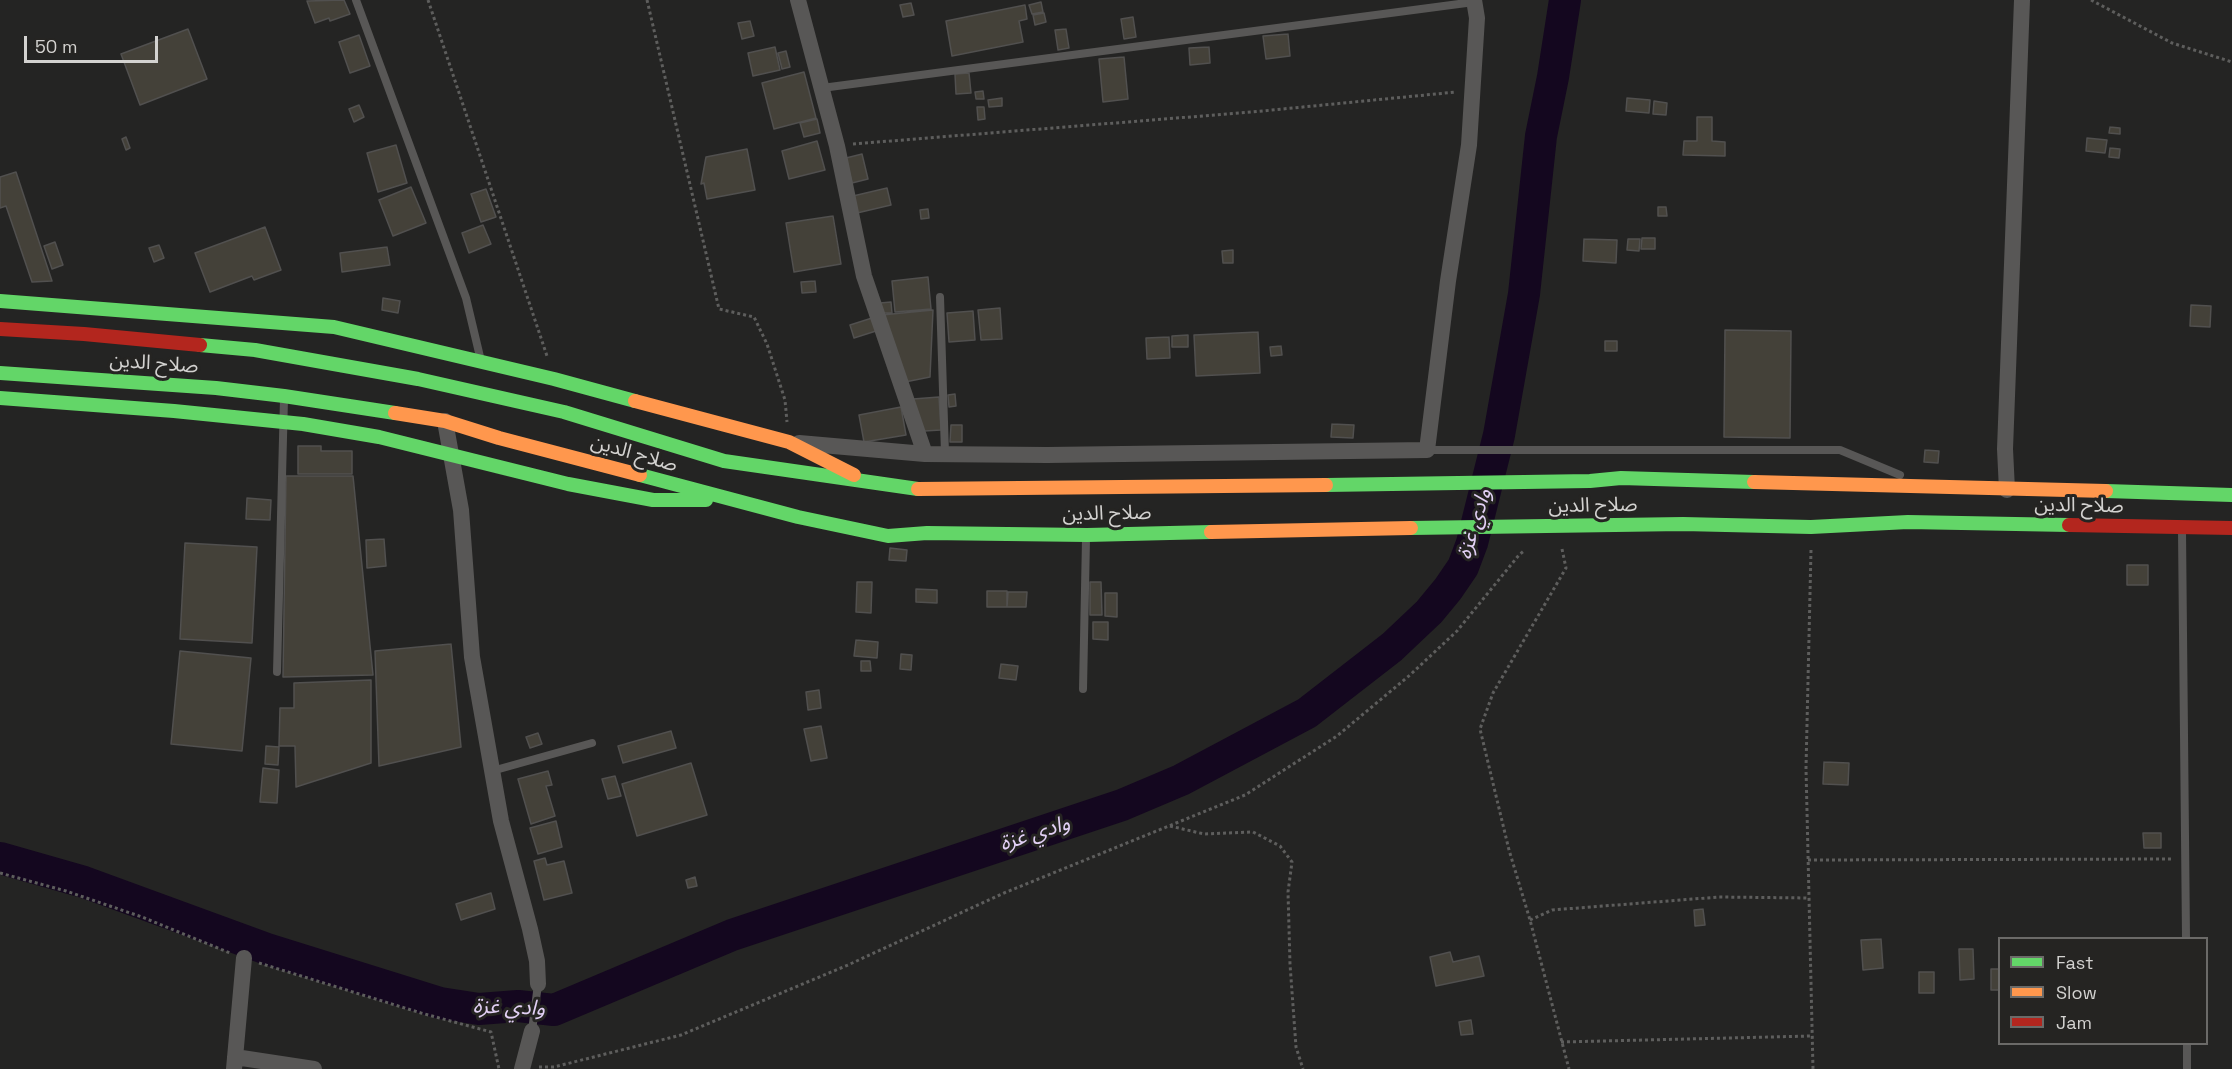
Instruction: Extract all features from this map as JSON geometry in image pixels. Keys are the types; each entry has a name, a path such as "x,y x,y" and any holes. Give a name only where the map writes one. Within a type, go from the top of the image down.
{"main road":[{"path":"0,301 334,327 554,379 789,442 866,481"},
{"name":"صلاح الدين","path":"0,329 84,334 255,350 418,379 564,412 724,461 920,489 1331,485 1621,478 2232,495"},
{"name":"صلاح الدين","path":"0,373 216,388 445,421 499,438 728,500 888,536 927,533 1087,535 1683,524 1811,527 1908,522 2232,528"},
{"path":"0,398 106,405 300,424 379,436 568,484 653,500 728,500"}],"street":[{"path":"798,0 837,146 864,276 925,454"},
{"path":"2007,490 2005,449 2022,0"},
{"path":"789,442 925,454 1047,455 1427,450 1448,281 1470,145 1477,18 1474,1"},
{"path":"445,421 461,510 472,657 501,821 535,950 538,984"},
{"path":"244,958 235,1063 314,1069"},
{"path":"522,1068 532,1031"}],"lane":[{"path":"356,0 466,298 482,361"},
{"path":"822,88 1474,1"},
{"path":"940,297 945,453"},
{"path":"277,672 284,396"},
{"path":"1427,450 1450,448 1840,450 1925,486"},
{"path":"2182,527 2186,937"},
{"path":"1083,689 1083,610 1087,535"},
{"path":"492,771 592,743"},
{"path":"532,1031 538,984"},
{"path":"2187,1045 2187,1069"}],"path":[{"path":"428,0 554,379"},
{"path":"647,0 719,309 754,317 767,344 785,400 789,442"},
{"path":"2091,0 2172,43 2232,62"},
{"path":"837,146 1473,91"},
{"path":"1557,526 1566,568 1493,693 1480,729 1509,850 1569,1069"},
{"path":"1811,527 1806,768 1813,1069"},
{"path":"522,1068 554,1067 681,1035 848,965 1004,893 1245,795 1337,736 1410,675 1457,631 1519,555 1527,549"},
{"path":"1169,826 1204,834 1253,832 1280,846 1292,862 1288,892 1290,964 1296,1047 1303,1069"},
{"path":"1808,860 2186,859"},
{"path":"1530,920 1552,910 1719,897 1809,898"},
{"path":"1562,1042 1812,1036"}],"building":[{"path":"344,0 350,14 315,23 307,1"},
{"path":"1041,2 1043,12 1032,14 1029,5"},
{"path":"911,3 914,15 903,17 900,5"},
{"path":"1025,5 1027,19 1019,21 1023,42 952,56 946,21"},
{"path":"1044,13 1046,22 1035,25 1033,15"},
{"path":"1133,17 1136,37 1124,39 1121,19"},
{"path":"750,21 754,36 742,39 738,23"},
{"path":"188,29 207,79 140,105 121,54"},
{"path":"1066,29 1069,48 1058,50 1055,30"},
{"path":"1288,34 1290,56 1266,59 1263,36"},
{"path":"359,35 370,66 350,73 339,42"},
{"path":"775,47 780,70 753,76 748,53"},
{"path":"1209,47 1210,63 1190,65 1189,48"},
{"path":"786,51 790,67 782,69 778,53"},
{"path":"1124,57 1128,99 1103,102 1099,59"},
{"path":"804,72 816,118 774,129 762,83"},
{"path":"969,73 971,93 956,94 955,74"},
{"path":"983,91 984,99 976,99 975,92"},
{"path":"1002,98 1002,106 989,107 988,100"},
{"path":"1627,98 1650,100 1649,113 1626,111"},
{"path":"1654,101 1667,103 1666,115 1653,114"},
{"path":"359,105 364,117 354,122 349,109"},
{"path":"977,107 984,107 985,119 978,120"},
{"path":"1697,117 1712,117 1712,141 1725,142 1725,156 1683,155 1684,141 1697,141"},
{"path":"817,119 820,133 804,137 800,123"},
{"path":"2110,127 2120,128 2120,134 2109,133"},
{"path":"126,137 130,148 126,150 122,139"},
{"path":"2087,138 2107,140 2105,153 2086,151"},
{"path":"817,141 825,170 789,179 782,151"},
{"path":"396,145 407,183 378,192 367,153"},
{"path":"2110,148 2120,149 2119,158 2109,157"},
{"path":"747,149 755,190 707,199 704,183 701,184 706,157"},
{"path":"862,154 868,179 852,183 846,158"},
{"path":"16,172 52,281 32,282 6,206 0,208 0,177"},
{"path":"411,187 426,223 393,236 379,200"},
{"path":"887,188 891,205 857,213 853,196"},
{"path":"486,189 496,217 481,222 471,194"},
{"path":"1658,207 1666,207 1667,216 1658,216"},
{"path":"928,209 929,218 921,219 920,210"},
{"path":"833,216 841,264 794,272 786,223"},
{"path":"483,225 491,244 469,253 462,233"},
{"path":"265,227 281,270 254,280 252,276 210,292 195,253"},
{"path":"1642,238 1655,238 1655,249 1641,249"},
{"path":"1584,239 1617,240 1616,263 1583,261"},
{"path":"1628,239 1640,239 1639,251 1627,250"},
{"path":"55,242 63,265 52,269 44,246"},
{"path":"159,245 164,258 154,262 149,248"},
{"path":"387,247 390,265 342,272 340,253"},
{"path":"1233,250 1233,263 1223,263 1222,251"},
{"path":"928,277 931,309 895,312 892,281"},
{"path":"815,281 816,292 802,293 801,282"},
{"path":"383,298 400,301 398,313 382,310"},
{"path":"891,302 892,313 881,313 880,303"},
{"path":"2191,305 2211,306 2210,327 2190,326"},
{"path":"1000,308 1002,339 981,340 978,310"},
{"path":"933,310 930,377 905,382 882,315"},
{"path":"973,311 975,340 949,342 947,313"},
{"path":"872,318 876,331 854,338 850,325"},
{"path":"1725,330 1791,331 1790,438 1724,437"},
{"path":"1258,332 1260,373 1196,376 1194,335"},
{"path":"1188,335 1188,347 1172,347 1172,336"},
{"path":"1169,337 1170,358 1147,359 1146,338"},
{"path":"1605,341 1617,341 1617,351 1605,351"},
{"path":"1281,346 1282,355 1271,356 1270,347"},
{"path":"955,394 956,406 949,407 948,395"},
{"path":"939,397 941,430 924,431 913,399"},
{"path":"901,407 906,435 864,442 859,415"},
{"path":"1332,424 1354,425 1353,438 1331,437"},
{"path":"951,425 962,425 962,442 950,442"},
{"path":"298,446 321,446 321,451 352,451 352,474 298,474"},
{"path":"1925,450 1939,451 1938,463 1924,462"},
{"path":"286,476 353,476 373,675 283,677"},
{"path":"247,498 271,500 270,520 246,519"},
{"path":"384,539 386,566 367,568 366,540"},
{"path":"185,543 257,547 252,643 180,639"},
{"path":"890,548 907,550 906,561 889,560"},
{"path":"2127,565 2148,565 2148,585 2127,585"},
{"path":"857,582 872,582 871,613 856,612"},
{"path":"1090,582 1101,582 1102,615 1090,615"},
{"path":"916,589 937,590 937,603 916,602"},
{"path":"987,591 1007,591 1007,607 987,607"},
{"path":"1008,592 1027,592 1026,607 1007,607"},
{"path":"1105,593 1117,593 1117,617 1105,616"},
{"path":"1093,622 1108,622 1108,640 1093,639"},
{"path":"856,640 878,642 877,658 854,656"},
{"path":"451,644 461,747 379,766 375,651"},
{"path":"180,651 251,658 242,751 171,744"},
{"path":"901,654 912,655 911,670 900,669"},
{"path":"861,661 870,661 871,671 861,671"},
{"path":"1001,664 1018,666 1016,680 999,678"},
{"path":"371,680 371,763 296,787 295,746 279,746 280,708 294,708 294,683"},
{"path":"819,690 821,708 808,710 806,692"},
{"path":"821,726 827,758 811,761 804,729"},
{"path":"671,731 676,748 623,763 618,746"},
{"path":"538,733 542,744 530,748 526,737"},
{"path":"266,746 279,747 278,765 265,764"},
{"path":"1824,762 1849,763 1848,785 1823,784"},
{"path":"691,763 707,815 637,836 622,784"},
{"path":"263,768 279,770 277,803 260,802"},
{"path":"548,771 552,785 546,786 555,816 531,824 518,779"},
{"path":"615,776 621,796 608,799 602,779"},
{"path":"556,821 562,847 538,854 530,828"},
{"path":"2143,833 2161,833 2161,848 2144,848"},
{"path":"545,858 547,865 564,861 572,893 544,900 534,861"},
{"path":"695,877 697,886 688,888 686,880"},
{"path":"491,893 495,909 461,920 456,904"},
{"path":"1703,909 1705,925 1695,926 1694,910"},
{"path":"1881,939 1883,968 1863,970 1861,940"},
{"path":"1959,949 1973,949 1974,979 1960,980"},
{"path":"1450,952 1453,962 1479,956 1484,976 1436,986 1430,957"},
{"path":"1991,969 1998,969 1998,990 1991,990"},
{"path":"1919,972 1934,972 1934,993 1919,993"},
{"path":"1471,1020 1473,1034 1461,1035 1459,1022"}],"waterway":[{"name":"وادي غزة","path":"0,858 84,882 267,949 440,1003 479,1009 518,1006 554,1010 732,935 1122,805 1181,780 1307,713 1392,647 1429,612 1463,567 1472,543 1499,435 1524,294 1541,136 1565,0"}],"traffic: fast":[{"path":"0,301 334,327 554,379 635,401"},
{"path":"200,345 255,350 418,379 564,412 724,461 918,489"},
{"path":"0,373 216,388 395,413"},
{"path":"0,398 174,411 303,424 379,437 568,484 653,500 706,500"},
{"path":"640,475 798,517 888,536 927,533 1087,535 1211,532"},
{"path":"1326,485 1590,481 1621,478 1754,482"},
{"path":"2106,491 2232,495"},
{"path":"1411,528 1683,524 1811,527 1908,522 2069,525"}],"traffic: slow":[{"path":"635,401 789,442 854,475"},
{"path":"395,413 445,421 499,438 640,475"},
{"path":"1754,482 2106,491"},
{"path":"918,489 1326,485"},
{"path":"1211,532 1411,528"}],"traffic: jam":[{"path":"0,329 200,345"},
{"path":"2069,525 2232,528"}]}
